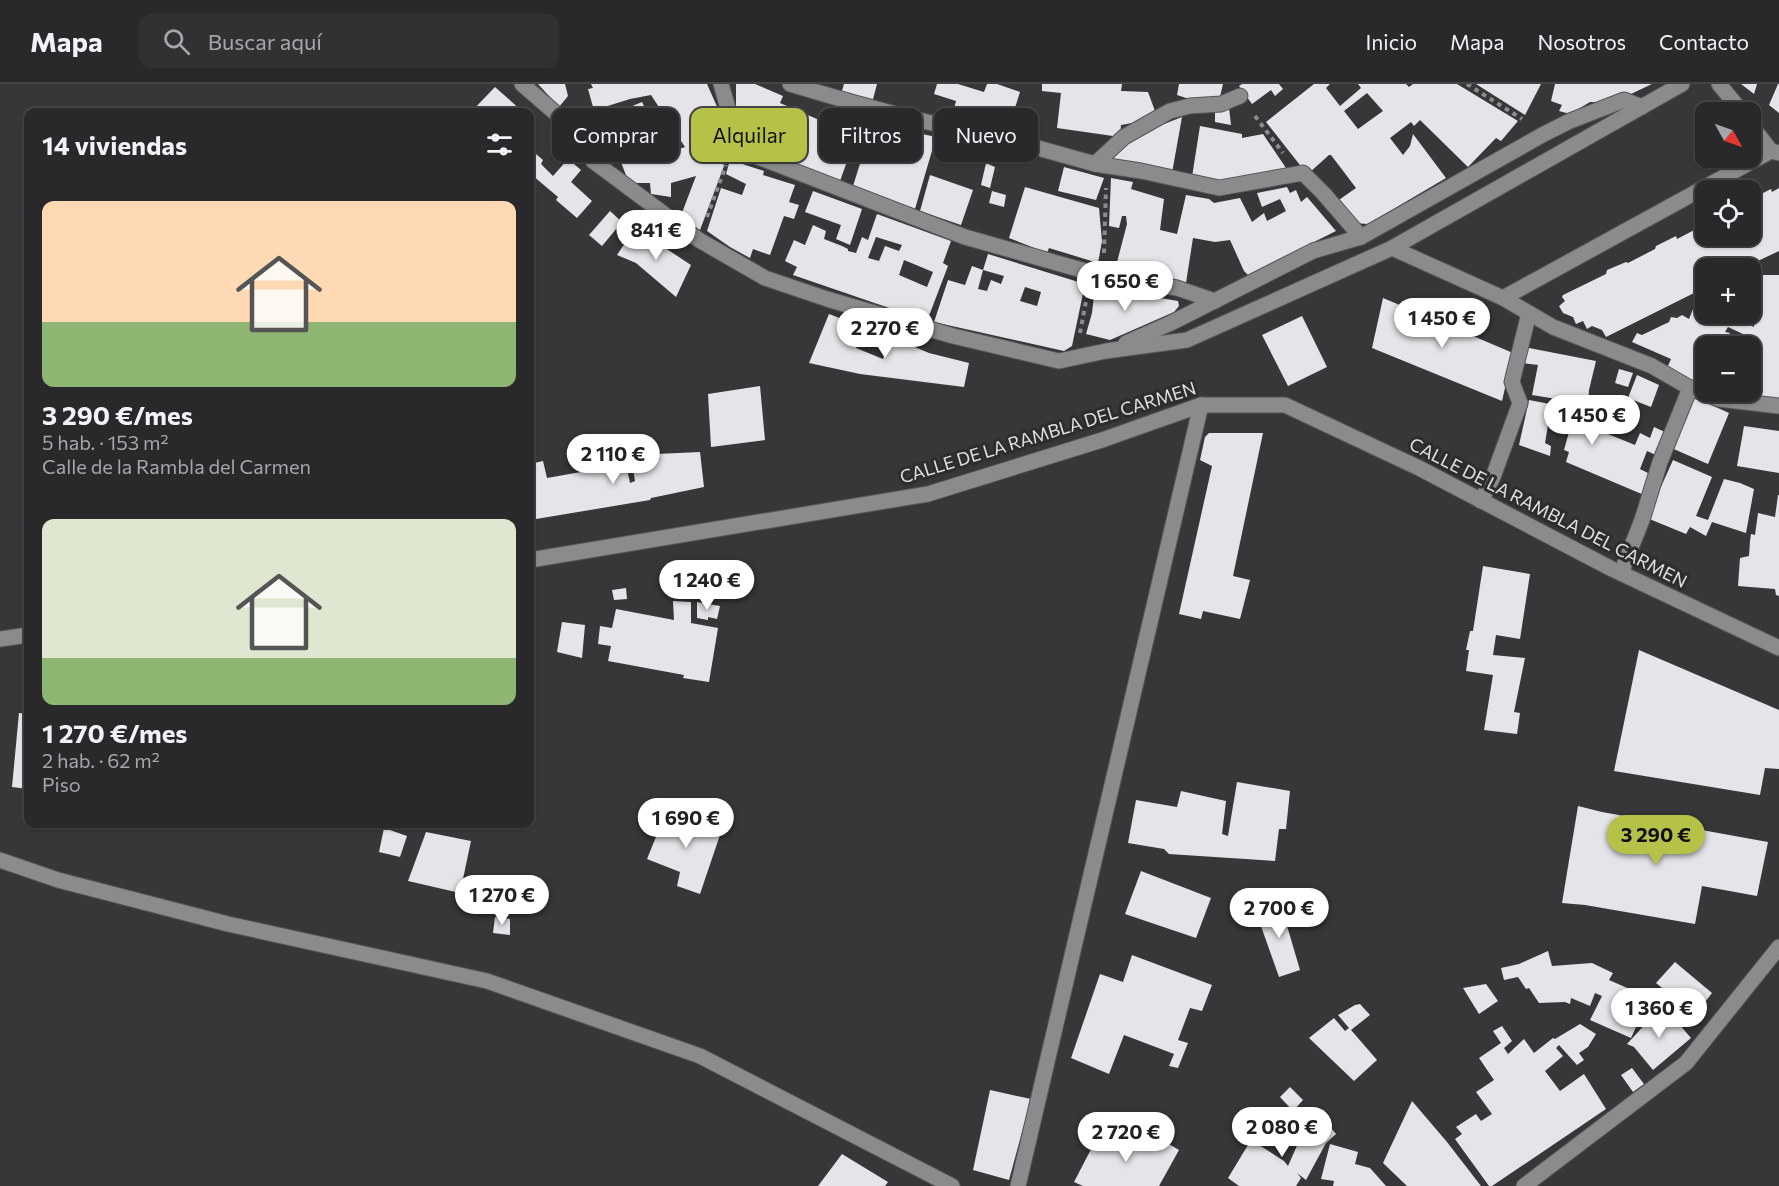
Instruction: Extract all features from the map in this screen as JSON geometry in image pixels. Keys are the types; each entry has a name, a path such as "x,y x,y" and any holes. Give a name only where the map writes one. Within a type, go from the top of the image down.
{"street":[{"path":"522,84 560,117 593,161 699,240 765,278 953,336 1059,361 1106,351 1187,340 1392,248 1682,84"},
{"path":"721,84 728,108"},
{"path":"794,84 872,108 1101,165 1219,188 1303,173 1361,237"},
{"path":"1719,84 1734,102"},
{"path":"1101,165 1124,137 1170,111 1190,106 1221,104 1240,96"},
{"path":"1106,351 1171,323 1313,251 1361,237 1570,121 1624,100 1642,107"},
{"path":"1503,298 1775,152 1761,136"},
{"path":"771,162 965,237 1097,274 1177,288 1215,301"},
{"path":"1392,248 1503,298 1553,327 1652,366 1690,388 1719,399 1779,406"},
{"path":"1482,501 1520,403 1512,381 1529,313"},
{"path":"1621,573 1642,520 1660,462 1690,388"},
{"path":"1018,1186 1201,405"},
{"name":"CALLE DE LA RAMBLA DEL CARMEN","path":"534,559 928,494 1102,440 1201,405 1285,405 1419,468 1621,573 1779,648"},
{"path":"0,639 24,636"},
{"path":"0,860 58,880 228,924 487,981 700,1056 952,1186"},
{"path":"1524,1186 1686,1063 1779,947"}],"path":[{"path":"1467,84 1544,134"},
{"path":"1240,96 1298,174"},
{"path":"699,240 727,162"},
{"path":"1076,357 1097,274 1101,165"}],"building":[{"path":"538,84 565,84 568,96 559,107"},
{"path":"591,84 707,84 718,108 691,108 691,162 722,162 724,166 700,230 680,218 696,176 671,183 671,197 651,194 650,183 629,183 621,162 679,162 679,149 685,147 679,138 679,108 660,108 651,95 601,108 593,107 588,89 593,88"},
{"path":"736,84 755,84 783,96 780,103 792,108 736,108"},
{"path":"844,84 877,84 872,103 841,94"},
{"path":"937,84 958,84 984,92 987,84 997,84 1020,92 1015,108 954,108 956,101 934,94"},
{"path":"1042,84 1122,84 1121,91 1148,92 1155,111 1138,122 1121,125 1120,137 1057,128 1061,93 1042,91"},
{"path":"1179,84 1223,84 1219,101 1198,102 1177,95"},
{"path":"1242,84 1279,84 1283,89 1275,96 1271,90 1252,104 1239,86"},
{"path":"1314,84 1330,84 1326,88 1340,106 1361,88 1358,84 1406,84 1409,87 1413,84 1457,84 1518,121 1501,141 1496,138 1468,167 1420,120 1414,126 1411,122 1390,138 1403,155 1410,146 1413,134 1446,178 1368,224 1354,223 1336,202 1356,188 1331,155 1307,174 1266,122","holes":["1367,93 1383,111 1358,129 1344,111"]},
{"path":"1476,84 1541,84 1525,115"},
{"path":"1555,84 1652,84 1612,103 1590,102 1570,114 1559,111 1562,105 1551,101"},
{"path":"1741,84 1757,84 1754,94"},
{"path":"1779,84 1779,113 1769,105"},
{"path":"495,87 519,108 475,108"},
{"path":"642,102 645,108 628,108"},
{"path":"1229,108 1231,125 1215,122 1215,112"},
{"path":"807,115 819,120 819,162 847,162 840,181 786,162 807,162"},
{"path":"1182,117 1172,173 1112,163 1114,150 1159,126"},
{"path":"1200,126 1242,134 1242,138 1263,134 1288,171 1232,183 1192,177"},
{"path":"922,134 934,137 934,144 915,209 853,186 861,162 922,162"},
{"path":"534,152 543,160 541,164 553,176 565,162 572,162 581,170 571,182 592,201 577,218 556,200 558,197 534,177"},
{"path":"729,162 736,162 764,171 763,175 795,185 789,202 799,205 794,219 784,216 770,255 753,249 750,258 707,231 721,188 742,195 746,184 726,174"},
{"path":"986,163 995,167 990,188 981,185"},
{"path":"1064,167 1104,178 1096,200 1058,191"},
{"path":"930,175 973,190 961,225 920,211"},
{"path":"1111,178 1133,182 1131,189 1164,199 1160,230 1177,234 1186,195 1209,199 1214,203 1240,198 1252,222 1264,213 1267,221 1286,211 1280,199 1262,207 1257,193 1287,187 1290,193 1296,190 1301,202 1307,197 1336,231 1248,275 1230,240 1215,242 1193,238 1186,283 1116,266 1127,224 1126,216 1122,216 1119,228 1109,226"},
{"path":"1025,187 1099,208 1102,241 1098,263 1049,248 1047,253 1009,238"},
{"path":"1779,188 1779,251 1761,260 1695,258 1695,292 1606,337 1602,330 1592,326 1587,329 1583,321 1576,324 1573,317 1563,313 1559,306 1565,301 1563,295 1606,274 1607,270 1628,263 1676,236 1677,239 1695,230 1695,246 1761,246 1761,194 1771,189 1772,192"},
{"path":"813,191 862,209 850,245 836,239 841,225 805,212"},
{"path":"992,191 1006,195 1004,207 989,203"},
{"path":"610,211 622,222 602,246 589,235"},
{"path":"877,214 951,241 943,263 948,266 927,321 793,275 797,267 785,261 794,240 805,245 813,225 826,231 824,239 848,251 856,253 862,237 868,240","holes":["876,237 902,245 899,251 885,246 879,261 868,258","904,260 933,272 927,287 899,275"]},
{"path":"635,228 691,265 676,297 636,263 617,255"},
{"path":"988,254 1085,284 1072,346 1064,351 934,322 948,280 965,285 972,266 983,270","holes":["983,270 1004,276 1001,284 991,280 987,291 978,289","1025,287 1041,292 1037,306 1020,301"]},
{"path":"1761,275 1779,275 1779,400 1761,400 1761,336 1743,336 1728,327 1725,332 1730,333 1728,336 1695,336 1695,382 1667,368 1671,359 1632,342 1637,333 1642,335 1669,322 1671,317 1677,318 1682,315 1689,319 1695,304 1695,324 1747,324 1754,327 1754,324 1761,324"},
{"path":"1095,287 1178,301 1179,306 1174,312 1110,340 1086,334 1092,313"},
{"path":"1383,298 1414,311 1420,304 1426,307 1426,316 1513,353 1502,401 1372,348"},
{"path":"829,314 847,321 842,336 859,343 856,348 883,359 891,337 929,353 969,363 964,387 860,374 809,363"},
{"path":"1302,316 1327,367 1288,386 1262,335"},
{"path":"1524,347 1596,361 1588,404 1532,395 1538,365 1522,363"},
{"path":"1619,369 1633,373 1628,387 1615,383"},
{"path":"1637,375 1659,385 1651,407 1628,398"},
{"path":"760,386 765,440 711,447 708,394"},
{"path":"1689,395 1695,398 1695,402 1705,402 1729,413 1708,464 1669,447"},
{"path":"1529,400 1586,411 1581,423 1635,445 1640,433 1650,438 1654,427 1667,433 1658,456 1647,451 1640,469 1652,475 1644,495 1566,462 1569,452 1564,450 1569,432 1576,434 1579,424 1548,425 1545,443 1551,446 1550,456 1519,445"},
{"path":"1744,426 1779,431 1779,473 1737,466"},
{"path":"1209,433 1263,433 1233,576 1250,580 1240,619 1203,611 1201,619 1179,614 1212,466 1200,460 1205,437"},
{"path":"700,452 704,487 650,500 534,519 534,463 543,461 547,478 626,464 630,483 635,481 632,463 659,459 656,454"},
{"path":"1673,460 1712,477 1696,516 1708,520 1724,479 1754,489 1746,533 1712,522 1706,536 1690,527 1686,534 1647,518"},
{"path":"1778,495 1779,596 1776,595 1775,589 1738,586 1740,558 1749,556 1751,534 1755,535 1758,513 1775,517"},
{"path":"1483,566 1530,574 1520,639 1496,635 1493,655 1525,658 1514,712 1520,713 1517,734 1484,730 1493,675 1466,671 1469,650 1466,650 1470,631 1473,631"},
{"path":"626,588 627,599 614,600 612,590"},
{"path":"673,601 691,602 691,623 718,628 709,682 608,661 611,646 598,644 600,626 612,628 616,609 674,620"},
{"path":"697,602 720,606 717,619 697,618"},
{"path":"562,622 585,625 582,658 557,652"},
{"path":"1639,650 1779,710 1779,769 1765,768 1760,795 1614,771"},
{"path":"19,713 24,714 24,788 12,787"},
{"path":"1237,782 1290,791 1286,829 1279,829 1275,861 1169,854 1164,849 1128,843 1136,800 1177,807 1181,791 1226,801 1222,834 1228,836"},
{"path":"1578,806 1768,842 1757,896 1702,886 1695,924 1562,903"},
{"path":"667,810 722,829 700,894 677,886 680,872 647,859"},
{"path":"384,828 407,836 400,857 379,852"},
{"path":"426,832 471,841 460,893 408,881"},
{"path":"1141,871 1211,898 1196,938 1125,914"},
{"path":"1280,902 1300,970 1279,977 1256,912"},
{"path":"495,917 510,919 510,935 493,933"},
{"path":"1548,951 1552,966 1592,963 1613,973 1609,980 1632,990 1647,1003 1631,1038 1590,1020 1602,996 1595,993 1590,1006 1571,998 1570,1004 1565,1002 1539,1003 1518,977 1504,980 1501,968 1519,964"},
{"path":"1132,955 1212,985 1202,1011 1190,1008 1178,1040 1188,1043 1178,1068 1169,1066 1174,1054 1124,1035 1109,1074 1071,1058 1100,974 1123,982"},
{"path":"1675,962 1712,993 1695,1015 1656,983"},
{"path":"1486,984 1498,1001 1479,1014 1463,988"},
{"path":"1360,1004 1370,1015 1351,1030 1377,1060 1354,1081 1309,1038 1334,1018 1345,1031 1349,1028 1338,1015"},
{"path":"1661,1007 1670,1019 1673,1017 1691,1038 1653,1070 1634,1047 1627,1044"},
{"path":"1580,1024 1596,1034 1588,1047 1579,1053 1584,1060 1577,1065 1559,1045 1556,1048 1563,1056 1545,1071 1560,1091 1584,1074 1606,1109 1489,1186 1455,1139 1462,1134 1456,1127 1476,1114 1481,1121 1492,1114 1476,1092 1494,1080 1479,1058 1501,1043 1493,1031 1502,1026 1512,1041 1504,1048 1508,1054 1524,1039 1534,1053 1553,1038 1555,1039"},
{"path":"1632,1068 1644,1084 1633,1092 1621,1075"},
{"path":"1290,1087 1303,1100 1293,1111 1280,1097"},
{"path":"990,1090 1031,1099 1009,1180 973,1170"},
{"path":"1412,1101 1481,1186 1407,1186 1383,1163"},
{"path":"1287,1115 1312,1134 1314,1131 1312,1129 1323,1118 1336,1134 1326,1143 1306,1180 1297,1173 1301,1178 1296,1186 1239,1186 1228,1178 1251,1140 1288,1166 1299,1141 1279,1126"},
{"path":"1101,1130 1144,1151 1152,1134 1179,1150 1159,1186 1083,1186 1074,1182"},
{"path":"1330,1144 1358,1152 1355,1164 1370,1168 1386,1186 1333,1186 1334,1181 1321,1179"},
{"path":"842,1154 888,1182 885,1186 818,1186"}]}
